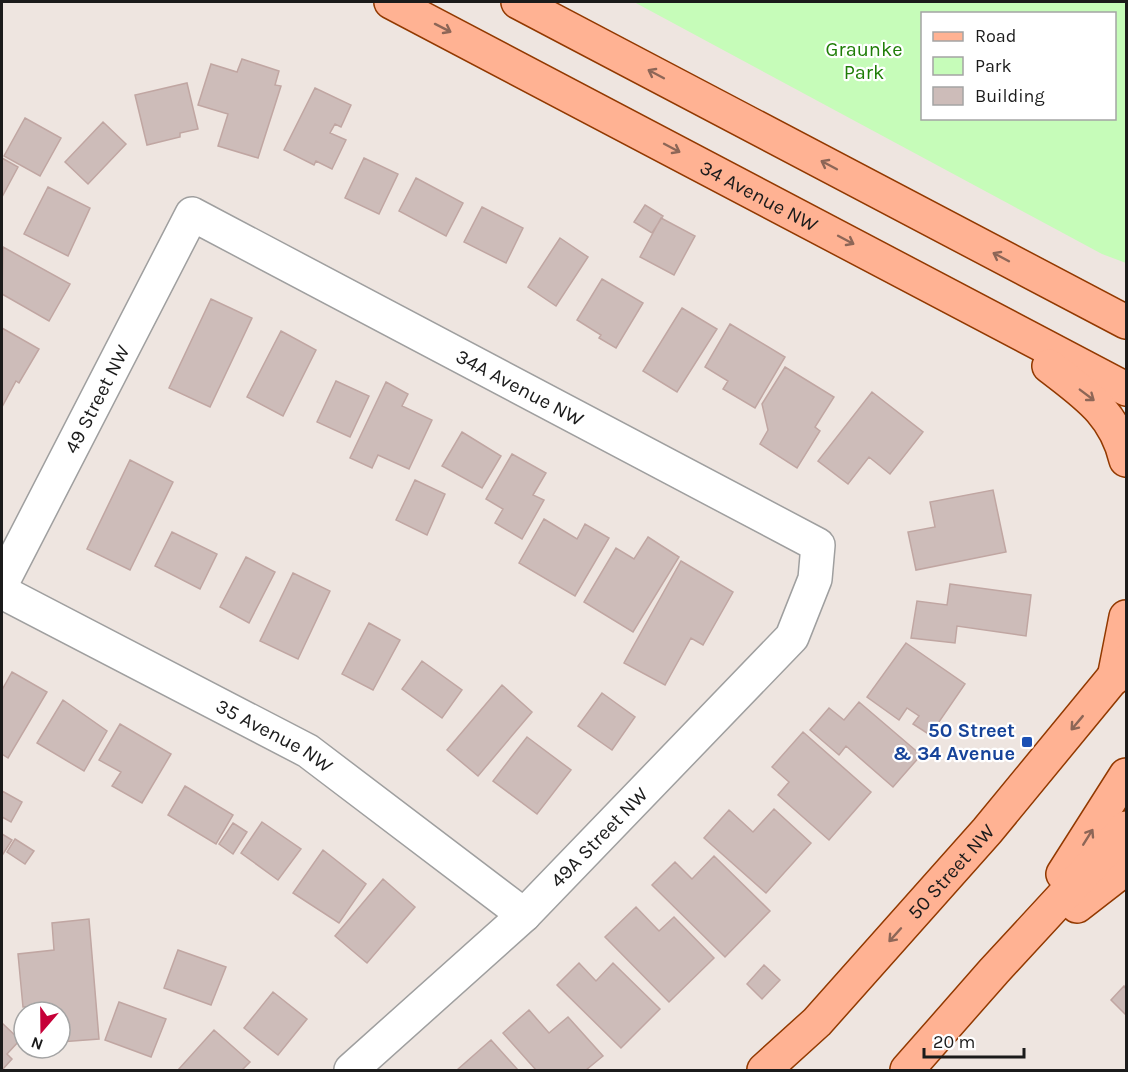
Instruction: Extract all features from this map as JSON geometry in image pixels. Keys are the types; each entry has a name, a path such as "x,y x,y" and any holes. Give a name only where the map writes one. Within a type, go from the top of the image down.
{"main road":[{"name":"34 Avenue NW","path":"391,2 1126,389"},
{"path":"518,2 1126,322"},
{"path":"1052,284 1126,299"},
{"path":"1012,328 1046,364 1097,403 1122,444 1126,460"},
{"path":"1120,670 1126,617"},
{"name":"50 Street NW","path":"764,1071 818,1022 987,831 1120,670"},
{"path":"994,971 1081,848 1126,775"},
{"path":"907,1071 994,971 1126,828"},
{"path":"912,1071 1066,915 1126,868"}],"street":[{"name":"34A Avenue NW","path":"192,214 818,545 815,579"},
{"name":"49 Street NW","path":"2,583 192,214"},
{"name":"49A Street NW","path":"351,1071 524,915 792,638 815,579"},
{"name":"35 Avenue NW","path":"2,592 308,751 524,915"}],"green space":[{"name":"Graunke Park","path":"634,2 1126,2 1126,263 1102,254"}],"building":[{"path":"242,59 279,71 275,85 281,86 258,158 218,146 228,114 198,105 211,64 237,72"},
{"path":"187,83 198,129 180,133 180,137 147,145 135,95"},
{"path":"315,88 351,105 341,127 335,124 330,133 346,140 332,169 316,161 314,165 284,150"},
{"path":"25,118 61,138 40,176 4,156"},
{"path":"103,122 126,144 88,184 65,162"},
{"path":"2,158 18,167 2,197"},
{"path":"364,158 398,174 379,214 345,198"},
{"path":"416,178 463,203 446,236 399,211"},
{"path":"48,187 90,208 68,256 24,234"},
{"path":"645,205 663,216 652,233 634,222"},
{"path":"482,207 523,228 506,263 464,242"},
{"path":"661,218 695,236 674,275 640,257"},
{"path":"560,238 588,257 556,306 528,287"},
{"path":"3,247 70,284 49,321 2,294"},
{"path":"602,279 643,303 616,348 599,338 601,335 577,320"},
{"path":"211,299 252,318 210,407 169,388"},
{"path":"682,308 717,329 677,392 643,371"},
{"path":"730,324 785,357 755,408 723,389 728,381 705,367"},
{"path":"2,328 39,349 19,383 16,381 2,407"},
{"path":"281,331 316,350 283,416 247,397"},
{"path":"785,367 834,397 815,427 820,431 797,468 760,444 768,430 762,404"},
{"path":"336,381 369,396 350,437 317,422"},
{"path":"386,382 408,394 402,406 432,420 409,469 378,455 372,468 350,458"},
{"path":"872,392 923,432 890,474 869,457 848,484 818,461"},
{"path":"462,432 501,456 482,488 442,466"},
{"path":"512,454 546,473 533,495 544,500 522,539 495,523 503,509 486,499"},
{"path":"130,460 173,482 130,570 87,549"},
{"path":"415,480 445,494 427,535 396,520"},
{"path":"993,490 1006,552 916,570 908,532 935,527 930,502"},
{"path":"544,519 577,539 585,524 609,538 575,596 519,563"},
{"path":"172,532 217,554 200,589 155,566"},
{"path":"648,537 679,557 633,632 584,602 616,548 634,559"},
{"path":"246,557 275,572 249,623 220,607"},
{"path":"681,561 733,592 703,645 691,638 665,685 624,663"},
{"path":"293,573 330,591 298,659 260,641"},
{"path":"950,584 1031,595 1026,636 957,626 955,643 911,638 917,601 947,605"},
{"path":"369,623 400,640 373,690 342,674"},
{"path":"906,643 965,684 930,735 913,724 919,716 907,708 899,720 867,697"},
{"path":"422,661 462,690 442,718 402,689"},
{"path":"12,672 47,692 8,758 2,754 2,690"},
{"path":"502,685 532,712 478,776 447,750"},
{"path":"602,693 635,717 612,750 578,726"},
{"path":"63,700 107,731 84,771 37,743"},
{"path":"859,702 921,755 893,787 846,746 839,755 810,730 829,708 844,720"},
{"path":"120,724 171,754 142,803 112,786 121,772 99,760"},
{"path":"803,732 871,792 829,840 778,795 789,782 772,767"},
{"path":"527,737 571,770 537,814 493,781"},
{"path":"185,786 233,815 216,844 168,815"},
{"path":"2,791 22,802 11,822 2,817"},
{"path":"774,809 811,843 766,893 704,838 729,810 753,832"},
{"path":"262,822 301,849 278,880 241,853"},
{"path":"233,823 247,832 233,854 219,844"},
{"path":"2,834 12,840 3,854 2,852"},
{"path":"15,839 34,851 25,864 7,852"},
{"path":"323,850 366,884 339,923 293,893"},
{"path":"714,856 770,911 725,957 652,885 675,862 692,879"},
{"path":"383,879 415,907 367,963 335,936"},
{"path":"636,907 659,931 674,917 714,958 669,1002 605,937"},
{"path":"89,919 99,1039 72,1041 72,1000 22,1000 18,954 54,950 52,923"},
{"path":"178,950 226,967 211,1005 164,988"},
{"path":"579,963 596,981 613,963 660,1009 621,1048 557,985"},
{"path":"764,965 780,980 762,999 747,984"},
{"path":"1124,986 1126,989 1126,1015 1111,1000"},
{"path":"273,992 307,1019 278,1055 244,1028"},
{"path":"119,1002 166,1019 151,1057 105,1040"},
{"path":"529,1010 549,1033 568,1017 603,1056 586,1070 536,1070 503,1033"},
{"path":"2,1023 12,1032 12,1049 7,1054 12,1059 2,1070"},
{"path":"214,1030 250,1062 242,1070 178,1070"},
{"path":"491,1040 518,1070 457,1070"}],"place":[{"name":"50 Street & 34 Avenue","path":"1027,742"}]}
